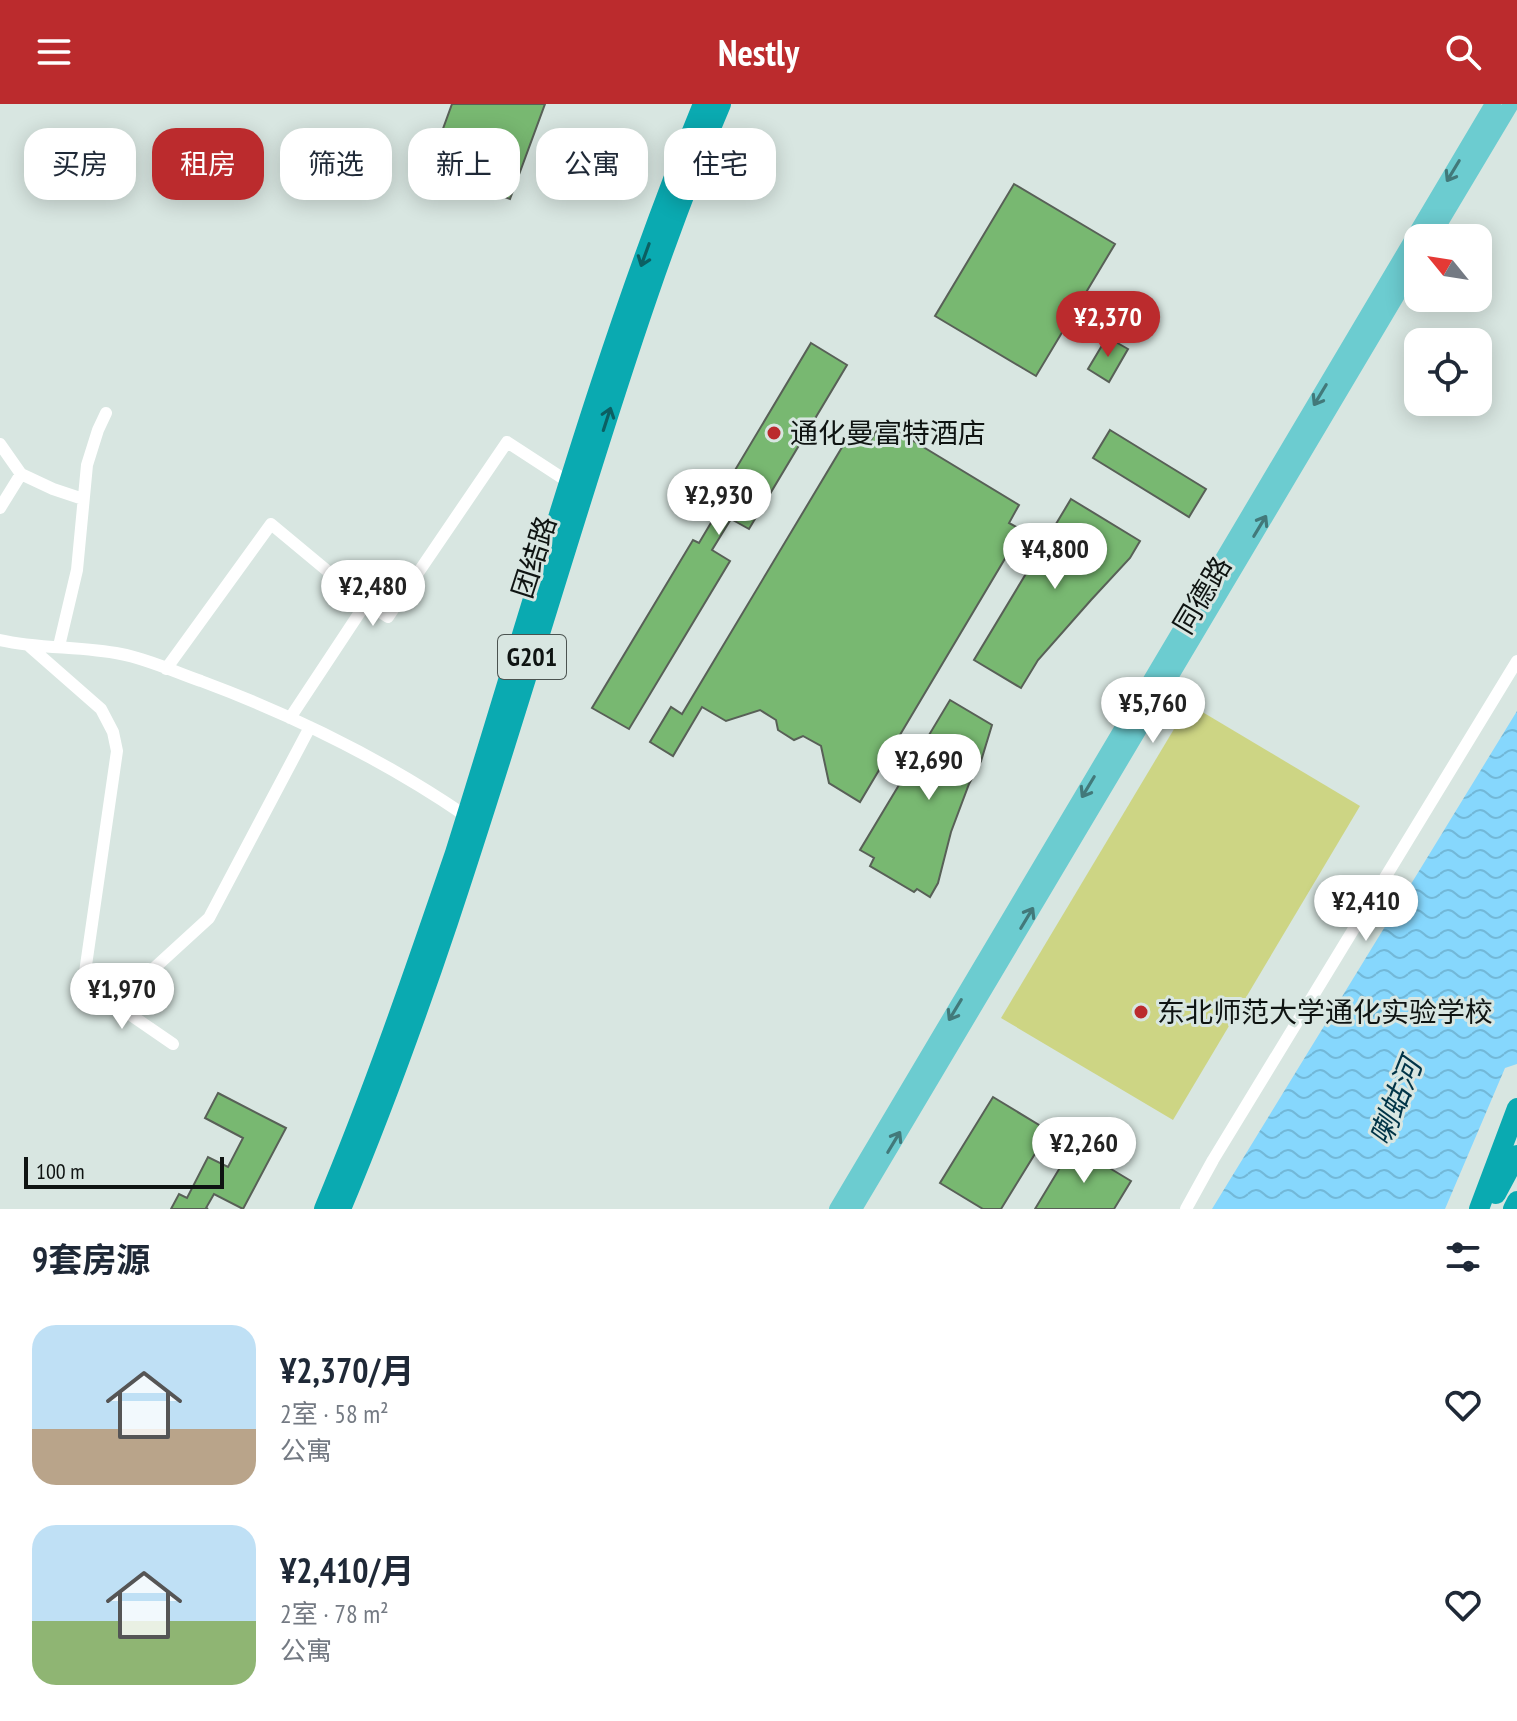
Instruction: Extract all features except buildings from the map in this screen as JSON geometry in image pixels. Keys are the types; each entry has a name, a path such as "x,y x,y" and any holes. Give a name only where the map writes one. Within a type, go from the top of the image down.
{"highway":[{"name":"团结路","path":"324,1209 397,1021 466,816 631,295 703,104"},
{"name":"团结路","path":"341,1209 440,947 636,328 721,104"},
{"path":"1479,1209 1517,1108"},
{"path":"1488,1209 1517,1155"},
{"path":"1513,1209 1517,1201"}],"main road":[{"name":"同德路","path":"837,1209 1493,104"},
{"path":"1439,224 1511,104"},
{"name":"同德路","path":"854,1209 1404,284"}],"street":[{"path":"59,646 77,570 87,465 106,413"},
{"path":"166,669 271,524 366,603 388,617 507,442 570,483"},
{"path":"0,444 21,474 83,499"},
{"path":"0,508 21,474"},
{"path":"290,718 366,603"},
{"path":"0,640 123,654 220,688 310,727 383,764 466,816"},
{"path":"27,645 101,709 116,741 117,760 82,993 109,1000 173,1044"},
{"path":"1186,1209 1517,661"},
{"path":"115,1004 209,918 310,727"}],"green space":[{"path":"1189,704 1360,806 1173,1120 1001,1018"}],"water":[{"name":"喇蛄河","path":"1517,711 1517,1064 1505,1068 1445,1209 1212,1209"}],"place":[{"name":"通化曼富特酒店","path":"774,433"},
{"name":"东北师范大学通化实验学校","path":"1141,1012"}]}
